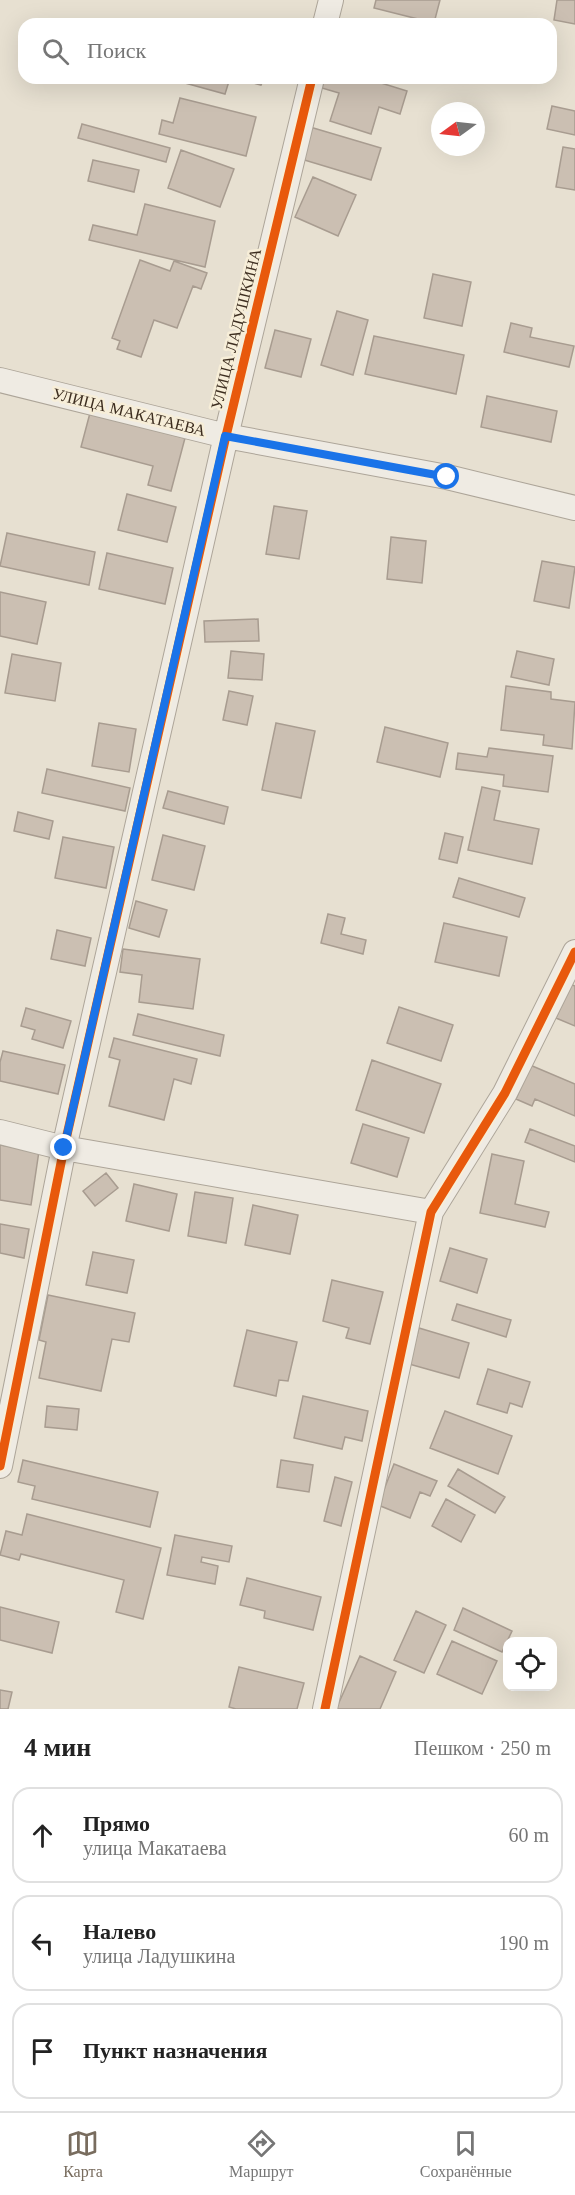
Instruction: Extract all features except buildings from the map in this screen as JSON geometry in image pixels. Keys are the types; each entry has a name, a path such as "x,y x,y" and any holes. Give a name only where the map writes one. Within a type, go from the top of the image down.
{"street":[{"path":"326,18 331,0"},
{"name":"УЛИЦА ЛАДУШКИНА","path":"0,1466 64,1148 225,436 311,84"},
{"name":"УЛИЦА МАКАТАЕВА","path":"0,380 225,436 447,477 575,508"},
{"path":"325,1709 431,1212 505,1093 575,952"},
{"path":"0,1132 64,1148 431,1212"}],"cycle path":[{"path":"0,1466 64,1148 226,436 311,84"},
{"path":"325,1709 431,1212 505,1093 575,952"}],"route":[{"path":"64,1148 225,436 447,477"}]}
